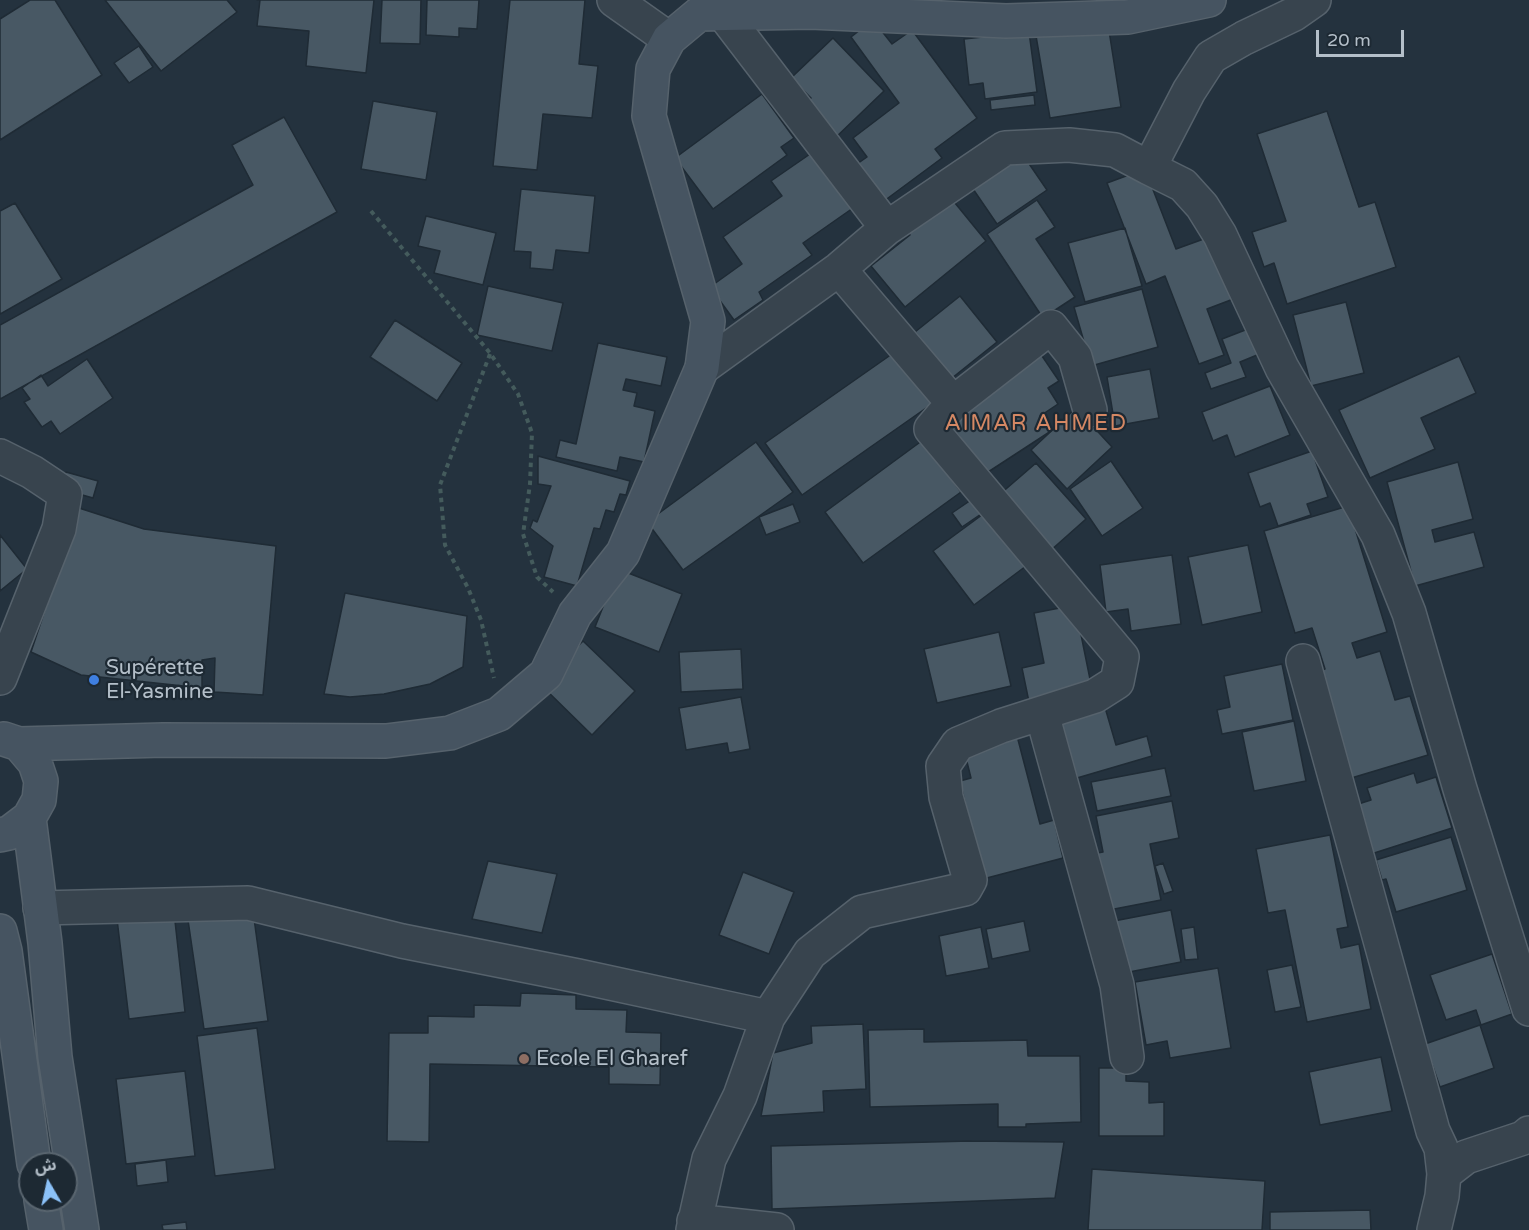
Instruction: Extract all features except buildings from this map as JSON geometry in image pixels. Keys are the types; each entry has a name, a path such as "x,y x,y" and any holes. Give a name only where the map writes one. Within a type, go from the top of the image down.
{"main road":[{"path":"9,740 77,742 386,741 450,733 499,714 546,674 575,614 623,553 702,368 708,321 649,116 653,69 669,39 699,14 812,12 1006,21 1128,17 1209,0"},
{"path":"0,835 9,833 29,818 39,800 41,781 35,762 9,740"},
{"path":"41,781 56,760 77,742"},
{"path":"29,818 45,943 55,1057 81,1230"},
{"path":"0,931 5,951 32,1152"},
{"path":"43,1212 46,1230"}],"street":[{"path":"614,0 669,39"},
{"path":"1149,168 1189,91 1212,57 1244,38 1294,14 1314,0"},
{"path":"722,12 887,228"},
{"path":"702,368 838,269 887,228 1005,148 1069,145 1115,150 1184,185 1202,206 1220,235 1282,368 1378,535 1409,613 1460,789 1529,1009"},
{"path":"838,269 953,403"},
{"path":"777,1230 693,1226 709,1159 740,1096 768,1017 810,953 862,912 965,889 970,880 946,797 943,766 957,744 1001,726 1095,696 1117,682 1122,657 931,429 953,403 1051,327 1075,357 1090,410"},
{"path":"0,456 32,472 66,494 59,530 0,678"},
{"path":"1303,661 1433,1131 1440,1148 1444,1174 1443,1196 1434,1230"},
{"path":"1042,714 1117,985 1127,1057"},
{"path":"40,908 249,903 402,941 768,1017"},
{"path":"1444,1174 1466,1157 1523,1138 1529,1133"}],"path":[{"path":"371,211 490,353 518,394 532,433 530,484 523,534 537,577 575,614"},
{"path":"490,353 440,485 445,545 468,588 481,620 493,670 499,714"}],"place":[{"name":"Supérette El-Yasmine","path":"94,680"},
{"name":"Ecole El Gharef","path":"524,1059"}],"district":[{"name":"AIMAR AHMED","path":"1036,424"}]}
